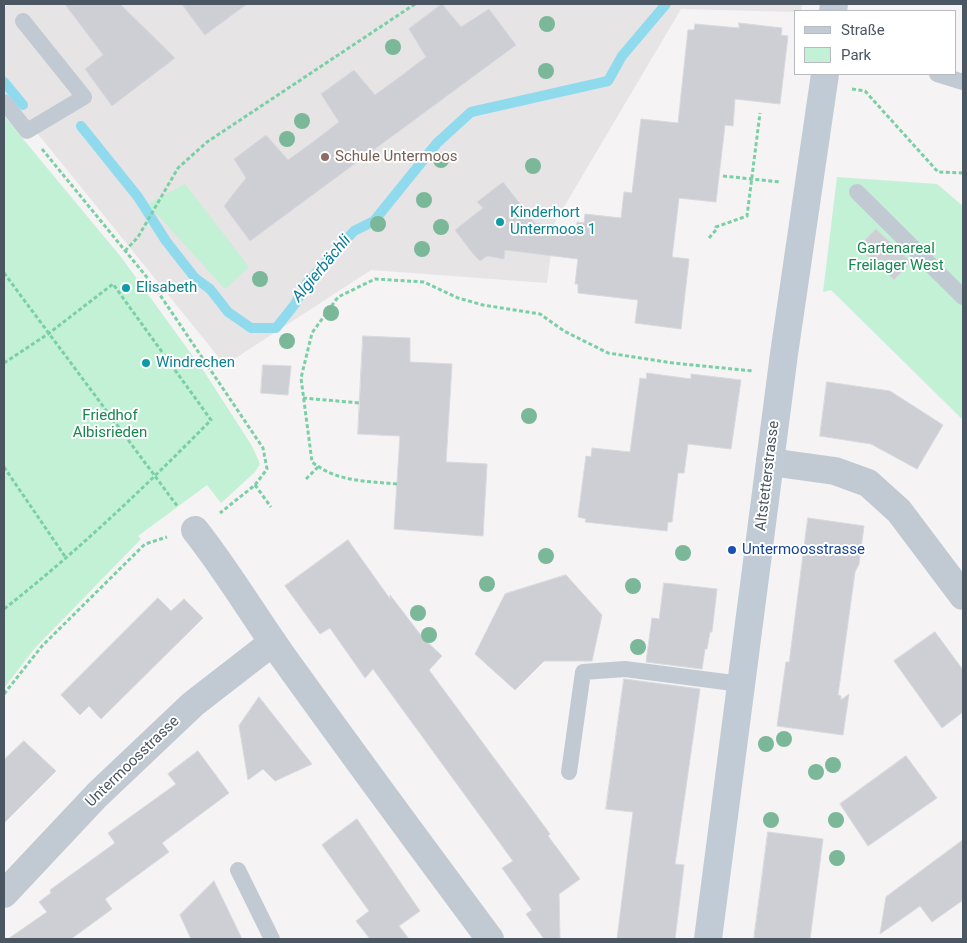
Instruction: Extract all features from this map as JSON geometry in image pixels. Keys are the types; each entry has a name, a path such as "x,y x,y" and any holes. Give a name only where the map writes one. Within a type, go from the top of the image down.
{"street":[{"name":"Altstetterstrasse","path":"708,939 770,462 825,75"},
{"path":"770,462 835,471 868,483 899,511 963,596"},
{"path":"194,530 214,554 273,642 490,939"},
{"name":"Untermoosstrasse","path":"4,894 97,795 193,704 273,642"}],"lane":[{"path":"4,102 27,131 84,97 23,21"},
{"path":"940,75 963,82"},
{"path":"857,192 963,297"},
{"path":"570,772 583,672 625,669 741,684"},
{"path":"238,870 272,939"}],"path":[{"path":"126,251 138,237 178,168 207,142 415,4"},
{"path":"849,88 865,91 938,172 963,174"},
{"path":"709,238 716,230 716,227 747,216 760,113"},
{"path":"27,131 154,286 263,448 267,469 255,484 228,508"},
{"path":"722,176 783,183"},
{"path":"4,273 176,505"},
{"path":"397,484 346,479 322,470 312,462 300,378 312,332 338,297 375,278 424,282 458,298 483,305 540,314 564,331 608,353 673,363 756,371"},
{"path":"4,363 48,334 113,284 212,420 155,478 66,558 4,609"},
{"path":"303,398 360,403"},
{"path":"4,467 66,558"},
{"path":"306,479 318,467"},
{"path":"255,484 272,507"},
{"path":"4,694 42,646 145,544"}],"shaded area":[{"name":"Schule Untermoos","path":"8,4 802,4 801,10 794,10 794,12 681,9 555,222 547,283 371,270 225,365 4,92 4,8"}],"green space":[{"name":"Friedhof Albisrieden","path":"4,116 121,257 205,373 252,446 260,464 255,472 221,503 207,485 138,536 141,539 35,648 4,688"},
{"name":"Gartenareal Freilager West","path":"837,177 937,184 963,206 963,420 831,290 823,292"},
{"path":"185,184 249,267 225,289 148,204"}],"building":[{"path":"65,4 120,4 175,58 112,106 85,69 103,55"},
{"path":"182,4 247,4 205,35"},
{"path":"442,4 461,27 489,9 516,45 250,241 224,206 246,178 234,159 266,135 288,160 313,142 339,122 321,94 354,70 375,95 401,76 426,57 409,29"},
{"path":"739,23 782,28 781,35 788,36 780,104 735,99 733,126 725,125 716,202 679,198 672,257 689,259 681,329 635,323 638,300 578,293 578,284 575,284 578,259 505,250 504,259 487,256 480,261 474,255 455,230 483,208 477,202 503,182 535,223 576,231 577,222 584,223 585,214 621,218 624,192 632,193 641,119 678,123 688,30 694,30 695,24 739,28"},
{"path":"876,229 911,262 894,280 859,247"},
{"path":"363,336 410,338 410,362 452,364 446,462 487,464 483,536 394,529 400,436 358,434"},
{"path":"263,365 291,366 288,395 261,393"},
{"path":"647,373 691,379 691,374 741,380 731,449 688,444 684,473 678,473 672,522 668,522 667,531 585,522 586,519 578,517 586,456 591,457 592,448 630,452 640,378 646,379"},
{"path":"827,382 890,391 943,425 917,469 871,444 820,436"},
{"path":"808,518 864,526 859,564 855,572 838,695 841,696 841,700 849,694 843,735 777,726 786,662 789,662"},
{"path":"348,540 390,599 390,595 423,638 442,656 429,670 550,834 548,836 580,879 559,894 560,939 544,939 526,914 532,910 502,868 513,861 373,669 365,678 330,628 320,634 285,586"},
{"path":"566,575 602,615 592,661 544,661 515,690 475,654 505,594"},
{"path":"664,583 717,589 712,632 710,632 707,649 705,649 702,669 646,662 652,618 659,619"},
{"path":"158,598 171,611 184,599 203,618 101,719 89,706 80,715 61,695"},
{"path":"935,632 963,670 963,712 942,728 894,661"},
{"path":"624,679 700,689 675,864 684,865 675,939 617,939 633,812 606,809"},
{"path":"259,697 312,764 275,781 263,769 248,780 239,726"},
{"path":"24,741 56,771 4,823 4,760"},
{"path":"198,751 229,793 162,843 169,852 105,899 112,909 71,939 8,939 47,912 39,902 51,893 50,890 115,843 108,833 176,784 168,774"},
{"path":"906,756 937,798 868,846 840,804"},
{"path":"357,819 420,911 399,926 409,939 370,939 356,921 369,911 322,845"},
{"path":"768,832 823,839 810,939 754,939"},
{"path":"963,840 963,900 932,922 920,906 880,934 886,897"},
{"path":"214,881 242,939 191,939 180,915"}],"waterway":[{"name":"Algierbächli","path":"81,126 138,197 166,241 195,278 210,289 228,312 251,328 276,328 295,304 307,283 354,231 374,221 437,143 471,112 608,81 622,56 666,4"},
{"name":"Algierbächli","path":"4,82 23,105"}],"place":[{"name":"Schule Untermoos","path":"325,157"},
{"name":"Kinderhort Untermoos 1","path":"500,222"},
{"name":"Elisabeth","path":"126,288"},
{"name":"Windrechen","path":"146,363"},
{"name":"Untermoosstrasse","path":"732,550"}]}
